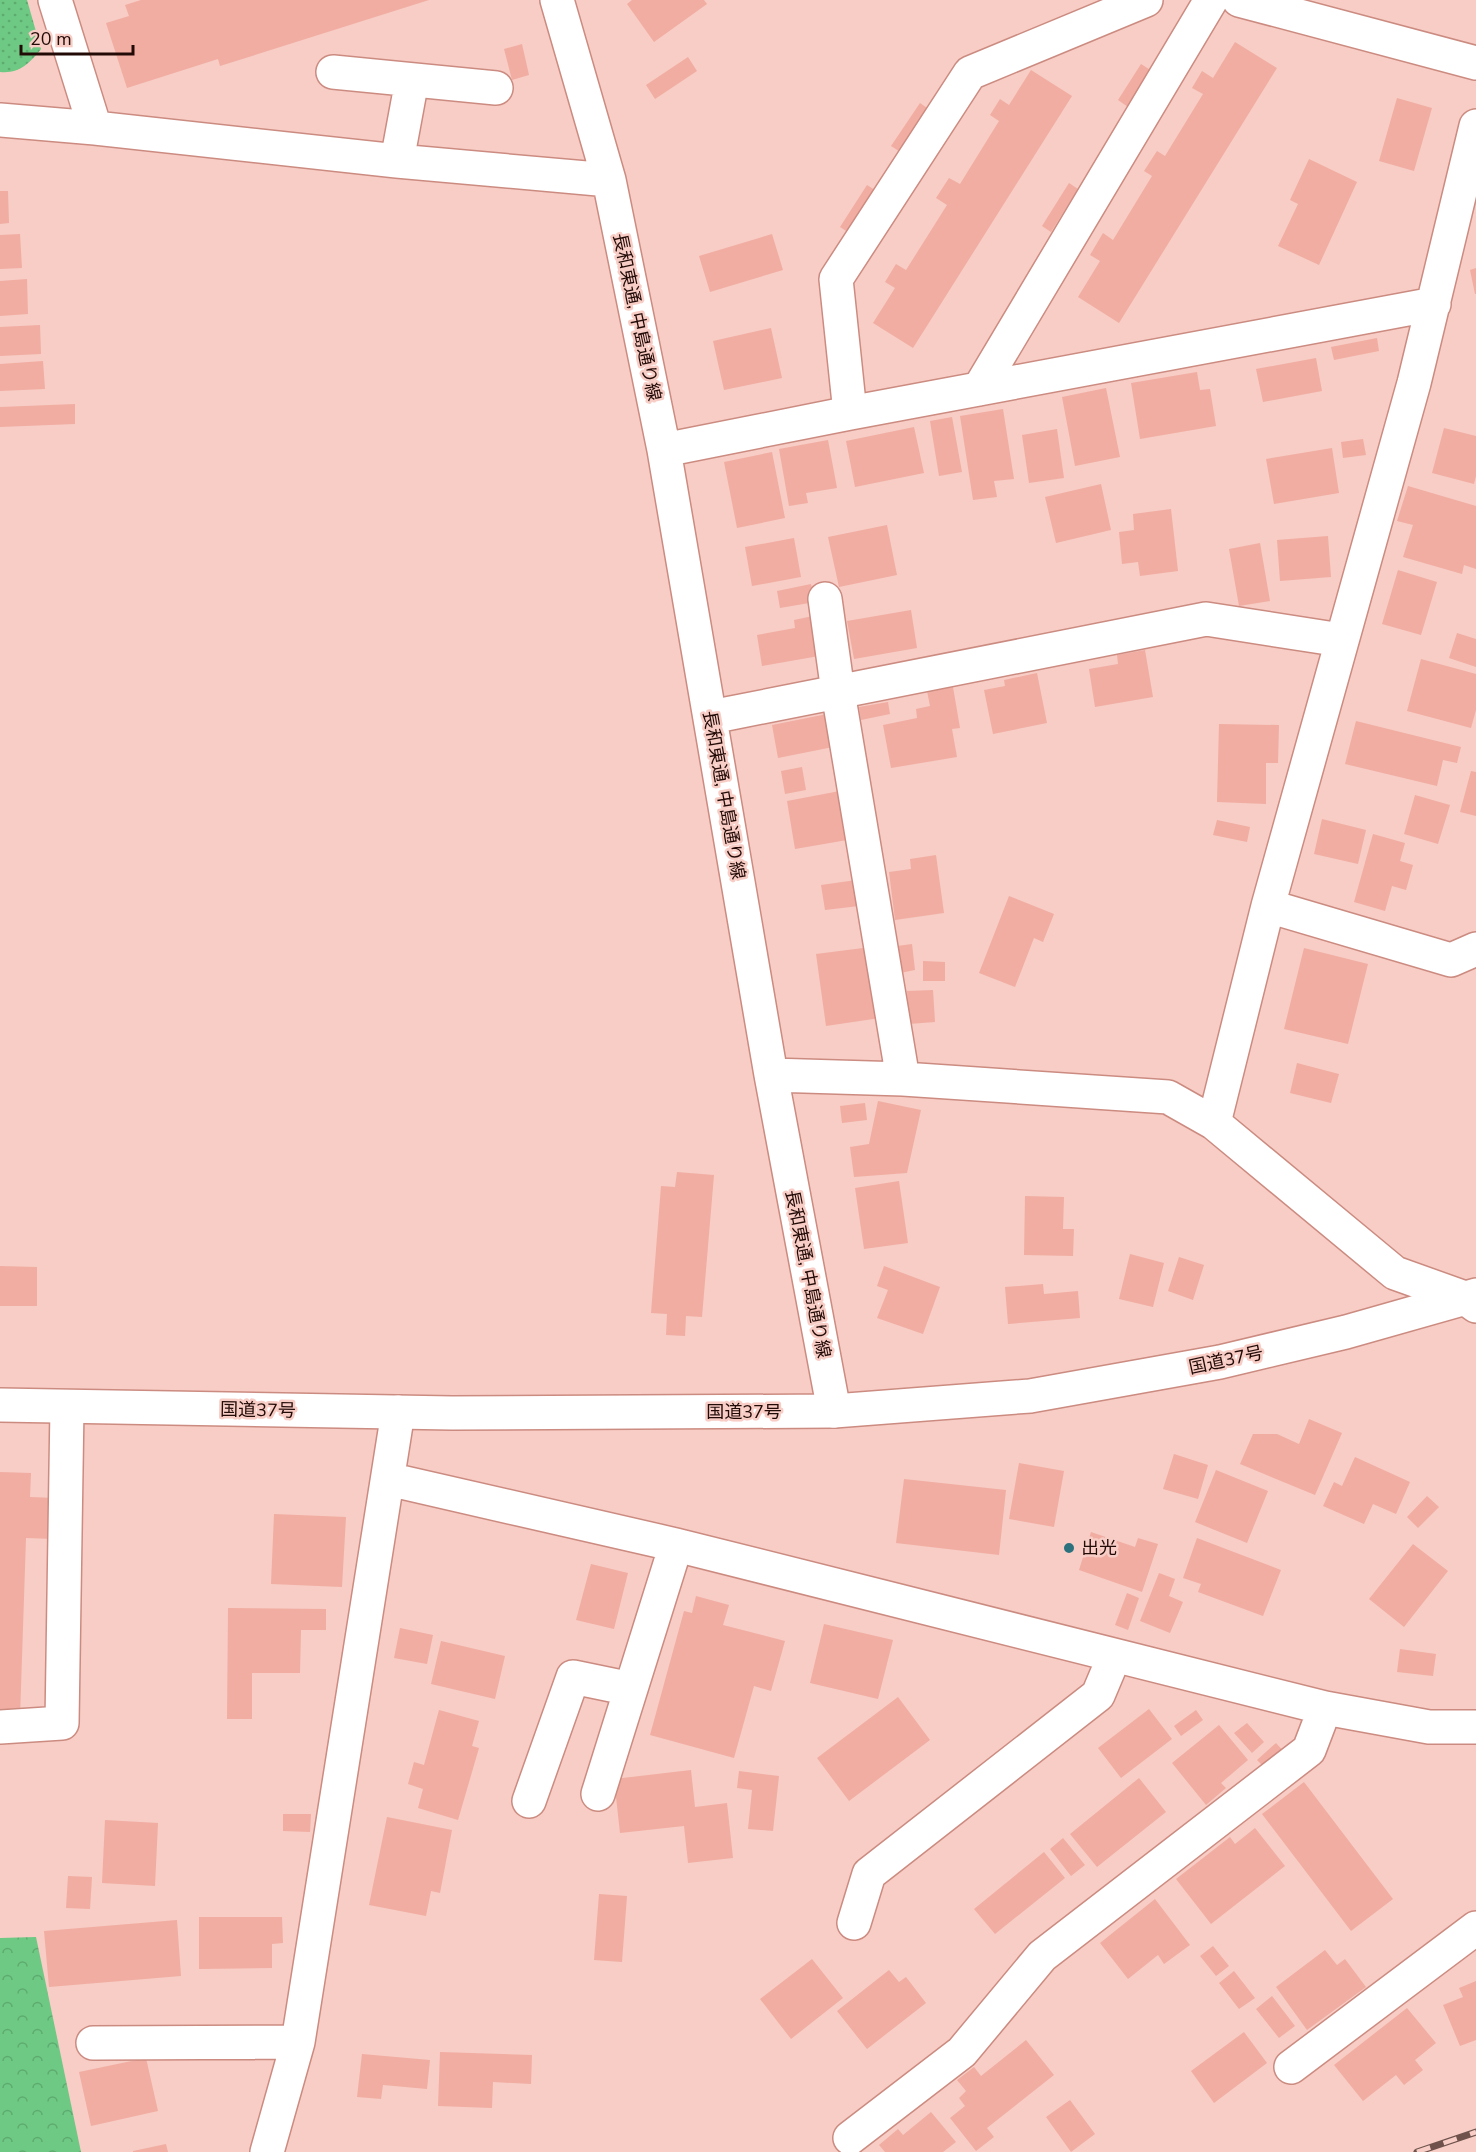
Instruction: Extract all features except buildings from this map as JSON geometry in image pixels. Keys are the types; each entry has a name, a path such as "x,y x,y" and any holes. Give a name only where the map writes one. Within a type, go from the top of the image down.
{"main road":[{"path":"55,0 95,128"},
{"name":"長和東通, 中島通り線","path":"557,0 609,180 664,450 771,1075 834,1411"},
{"path":"850,413 836,279 970,73 1146,0"},
{"path":"979,389 1211,0"},
{"path":"1239,0 1476,63"},
{"path":"333,72 496,88"},
{"path":"397,161 412,80"},
{"path":"0,120 95,128 397,161 609,180"},
{"path":"1214,1123 1268,906 1434,304 1463,227 1476,126"},
{"path":"664,450 1434,304"},
{"path":"825,599 838,692 903,1079"},
{"path":"711,717 1206,619 1341,640"},
{"path":"1268,906 1451,960 1476,949"},
{"path":"771,1075 903,1079 1168,1097 1214,1123 1395,1273 1472,1300"},
{"name":"国道37号","path":"0,1406 398,1412 834,1411 1030,1396 1220,1362 1472,1300"},
{"path":"0,1727 62,1723 67,1407"},
{"path":"267,2152 298,2042 398,1412"},
{"path":"388,1479 676,1545 1114,1657 1325,1708 1429,1727 1476,1727"},
{"path":"598,1794 676,1545"},
{"path":"854,1923 869,1874 1098,1695 1114,1657"},
{"path":"529,1801 573,1677 631,1689"},
{"path":"850,2138 963,2052 1042,1956 1309,1750 1325,1708"},
{"path":"1291,2067 1476,1928"},
{"path":"93,2043 298,2042"}],"green space":[{"path":"0,0 27,0 41,49 24,66 7,72 0,72"},
{"path":"36,1937 81,2152 0,2152 0,1938"}],"railway":[{"path":"1417,2152 1476,2132"}],"place":[{"name":"出光","path":"1069,1548"}]}
